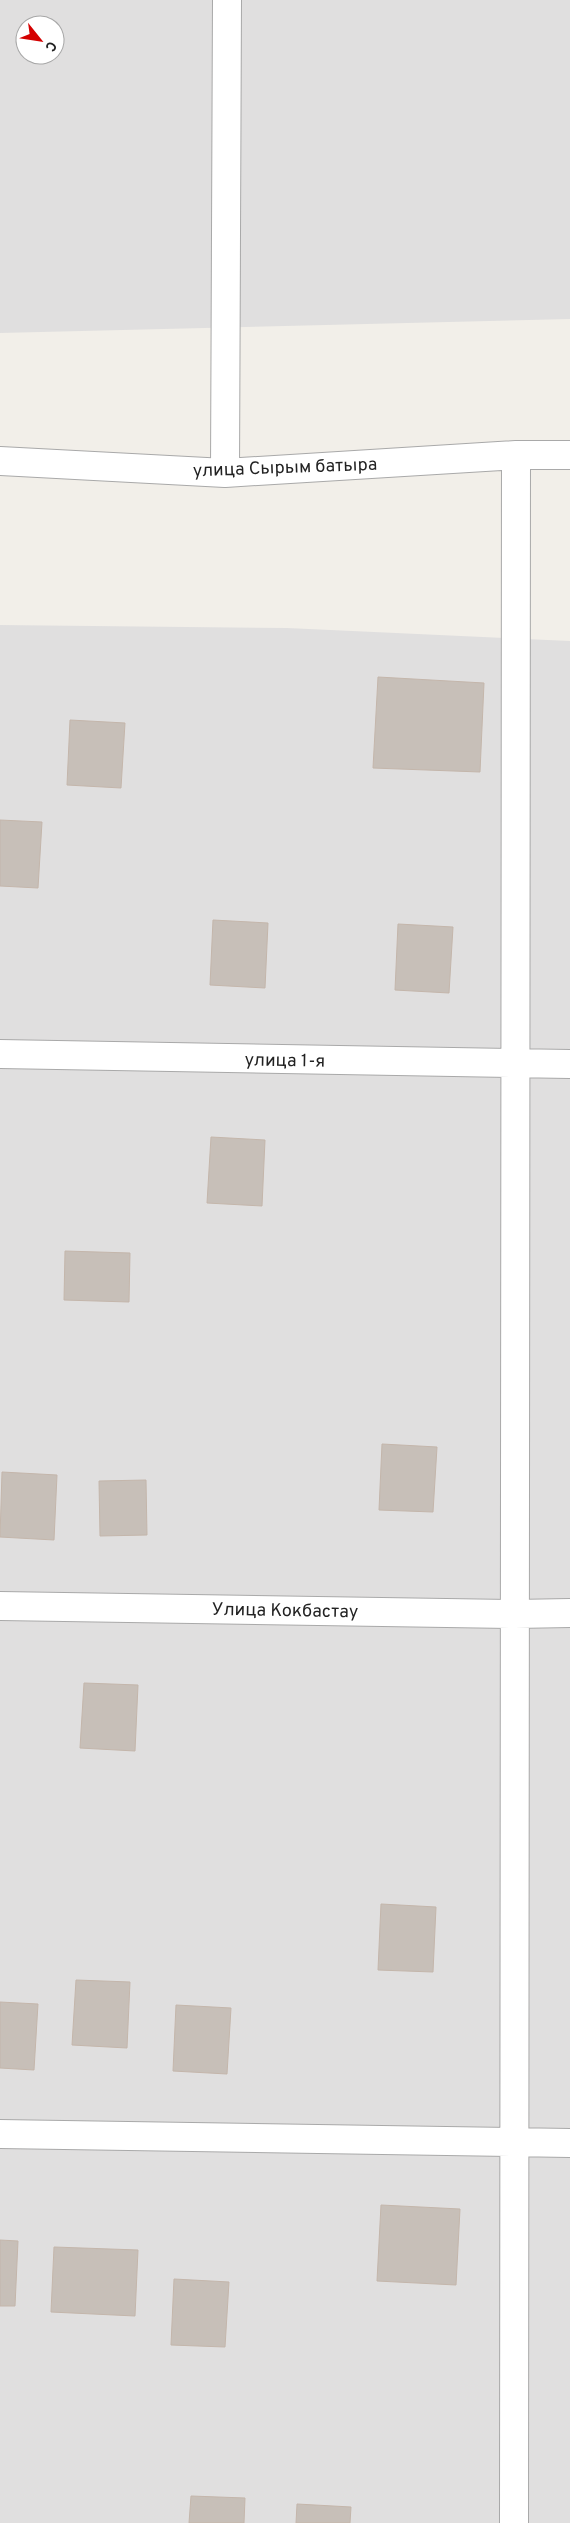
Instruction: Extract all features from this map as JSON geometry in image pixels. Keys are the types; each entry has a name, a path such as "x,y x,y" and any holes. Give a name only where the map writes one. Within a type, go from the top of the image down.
{"street":[{"path":"225,473 226,0"},
{"path":"514,2523 516,455"},
{"name":"улица Сырым батыра","path":"0,461 225,473 516,455 570,455"},
{"name":"улица 1-я","path":"0,1054 570,1064"},
{"name":"Улица Кокбастау","path":"0,1606 515,1614 570,1613"},
{"path":"0,2134 514,2144 570,2143"}],"shaded area":[{"path":"0,0 570,0 570,319 0,333"},
{"path":"0,625 287,628 570,641 570,2523 0,2523"}],"building":[{"path":"378,677 484,683 480,772 373,768"},
{"path":"70,720 125,723 121,788 67,785"},
{"path":"0,820 42,822 38,888 0,886"},
{"path":"213,920 268,923 265,988 210,985"},
{"path":"398,924 453,927 449,993 395,990"},
{"path":"211,1137 265,1140 262,1206 207,1203"},
{"path":"65,1251 130,1253 129,1302 64,1300"},
{"path":"382,1444 437,1447 433,1512 379,1510"},
{"path":"2,1472 57,1475 54,1540 0,1537"},
{"path":"146,1480 147,1535 100,1536 99,1481"},
{"path":"84,1683 138,1685 135,1751 80,1748"},
{"path":"381,1904 436,1907 433,1972 378,1970"},
{"path":"76,1980 130,1982 127,2048 72,2045"},
{"path":"0,2002 38,2004 34,2070 0,2068"},
{"path":"176,2005 231,2008 227,2074 173,2071"},
{"path":"381,2205 460,2209 456,2285 377,2281"},
{"path":"0,2240 18,2241 15,2306 0,2306"},
{"path":"54,2247 138,2250 135,2316 51,2312"},
{"path":"174,2279 229,2282 225,2347 171,2345"},
{"path":"191,2496 245,2498 244,2523 189,2523"},
{"path":"297,2504 351,2507 350,2523 296,2523"}]}
